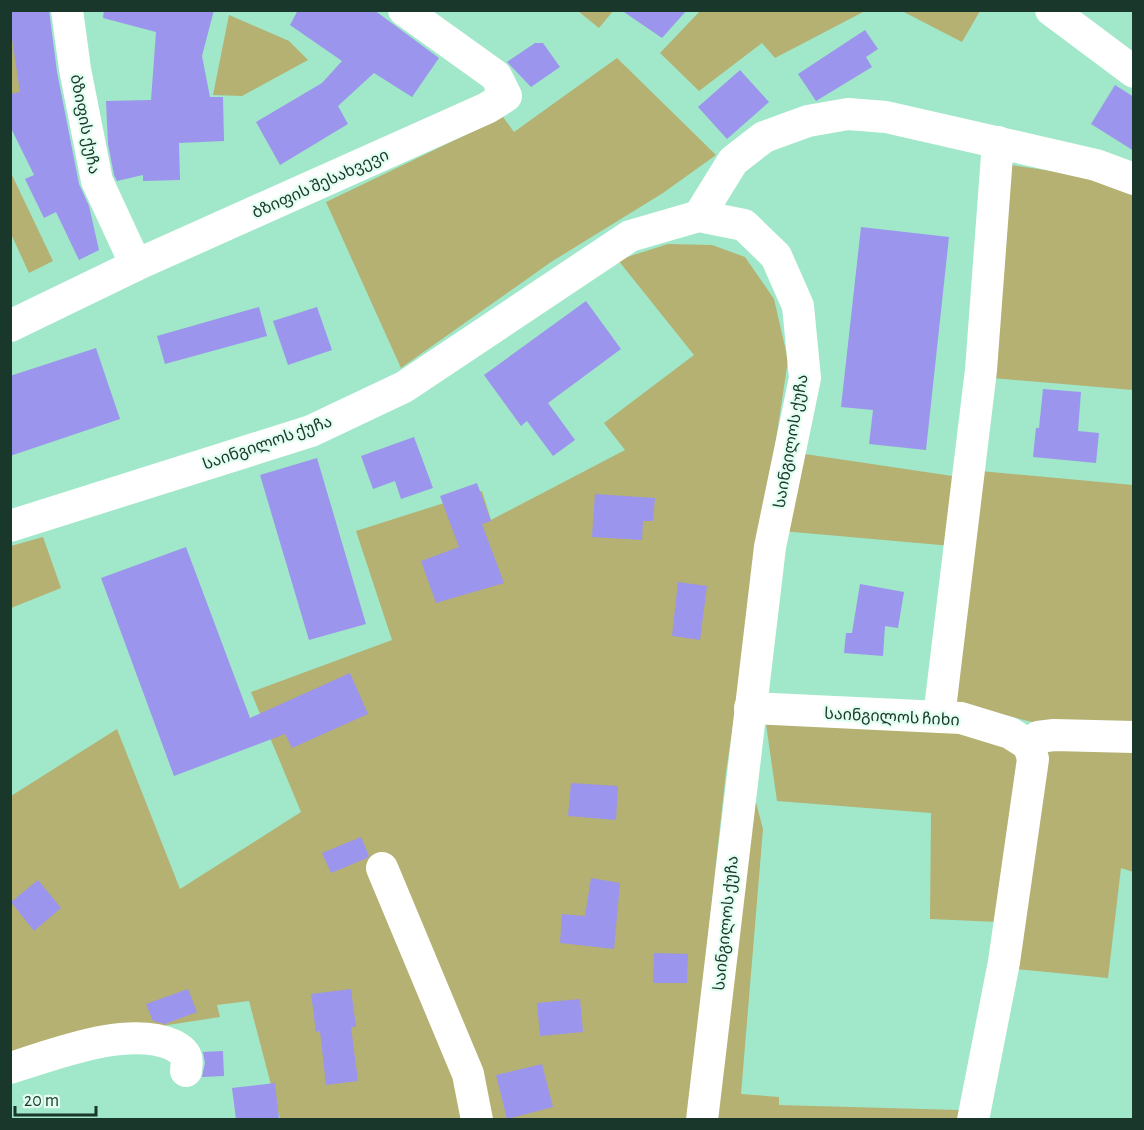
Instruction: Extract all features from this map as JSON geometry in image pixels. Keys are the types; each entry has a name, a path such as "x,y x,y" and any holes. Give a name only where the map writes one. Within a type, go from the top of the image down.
{"street":[{"name":"ბზიფის ქუჩა","path":"67,10 75,69 98,181 136,265"},
{"name":"ბზიფის შესახვევი","path":"10,326 136,265 487,108 506,96 496,76 404,10"},
{"path":"1051,10 1134,72"},
{"path":"699,216 732,161 764,137 808,121 848,114 886,117 998,142 1096,165 1134,179"},
{"path":"939,717 981,370 998,142"},
{"name":"საინგილოს ქუჩა","path":"10,526 311,431 404,387 630,236 699,216 744,225 776,256 798,306 805,378 770,547 702,1119"},
{"name":"საინგილოს ჩიხი","path":"750,708 961,718 1010,733 1029,745"},
{"path":"973,1119 1004,962 1033,759 1029,745 1038,737 1054,735 1134,738"},
{"path":"382,868 468,1074 477,1119"},
{"path":"10,1068 114,1039 141,1037 180,1048 187,1058 186,1071"}],"shaded area":[{"path":"701,10 865,11 775,58 762,43 699,91 660,53"},
{"path":"980,10 962,42 902,11"},
{"path":"578,11 613,11 599,28"},
{"path":"229,15 289,41 308,60 242,96 213,95"},
{"path":"11,16 32,96 11,100"},
{"path":"617,58 716,155 663,193 551,262 401,368 326,202 503,117 514,132"},
{"path":"1011,165 1079,175 1133,193 1133,390 992,378"},
{"path":"10,171 53,261 29,273 11,234"},
{"path":"668,244 712,245 745,257 774,299 788,360 726,772 688,1119 280,1119 249,1001 217,1005 220,1017 142,1029 11,1059 11,796 117,729 180,889 301,812 251,692 392,640 356,531 482,491 491,520 625,450 604,423 694,355 618,260"},
{"path":"798,453 959,477 952,546 782,531"},
{"path":"980,471 1133,485 1133,729 1040,724 952,702"},
{"path":"43,537 61,588 11,608 11,546"},
{"path":"765,717 930,725 1019,750 998,922 930,919 931,813 777,801"},
{"path":"1041,747 1133,750 1133,872 1121,868 1108,978 1016,969"},
{"path":"753,791 763,829 741,1094 779,1097 779,1105 959,1110 958,1119 716,1120"}],"building":[{"path":"10,10 49,10 57,72 79,184 89,206 99,250 79,260 56,212 44,218 25,179 34,175 10,126 10,94 20,92 10,25"},
{"path":"104,10 214,10 202,56 210,97 223,97 224,141 179,143 180,180 143,181 143,175 117,181 114,175 108,144 106,101 151,100 156,32 103,18"},
{"path":"298,10 374,10 439,58 412,97 374,73 338,106 348,124 280,165 256,122 322,83 342,61 290,25"},
{"path":"621,10 687,10 662,38"},
{"path":"865,30 878,49 866,57 872,67 816,101 798,74"},
{"path":"535,43 543,43 560,67 531,87 507,62"},
{"path":"740,70 769,102 727,139 698,107"},
{"path":"1115,85 1134,97 1134,151 1091,124"},
{"path":"861,227 949,237 926,450 869,444 873,410 841,407"},
{"path":"586,301 621,349 548,403 575,440 553,456 527,421 521,426 484,375"},
{"path":"259,307 267,336 165,364 157,336"},
{"path":"317,307 332,350 288,365 273,321"},
{"path":"96,348 120,419 10,456 10,376"},
{"path":"1043,389 1081,392 1078,431 1099,433 1096,463 1033,457"},
{"path":"414,437 433,488 401,499 395,481 373,489 361,456"},
{"path":"317,458 366,624 309,640 260,475"},
{"path":"477,483 491,521 482,524 504,583 436,603 421,561 459,547 440,496"},
{"path":"595,494 655,498 653,521 643,521 642,540 592,537"},
{"path":"186,547 250,718 350,673 368,714 292,748 285,734 174,776 101,578"},
{"path":"678,582 707,586 700,640 672,636"},
{"path":"860,584 904,592 898,628 885,626 883,656 844,653 846,633 852,633"},
{"path":"571,783 618,786 616,820 568,816"},
{"path":"361,837 369,856 331,873 322,853"},
{"path":"591,878 620,883 614,949 560,943 562,914 585,916"},
{"path":"38,880 61,908 34,931 11,902"},
{"path":"654,953 688,954 687,983 653,983"},
{"path":"188,989 197,1012 165,1024 153,1021 146,1004"},
{"path":"351,989 356,1027 351,1027 358,1081 326,1085 320,1031 316,1032 311,994"},
{"path":"580,999 583,1032 540,1036 537,1003"},
{"path":"223,1051 224,1076 202,1077 205,1063 203,1052"},
{"path":"542,1064 553,1107 507,1119 496,1075"},
{"path":"275,1083 279,1119 236,1119 232,1088"}]}
